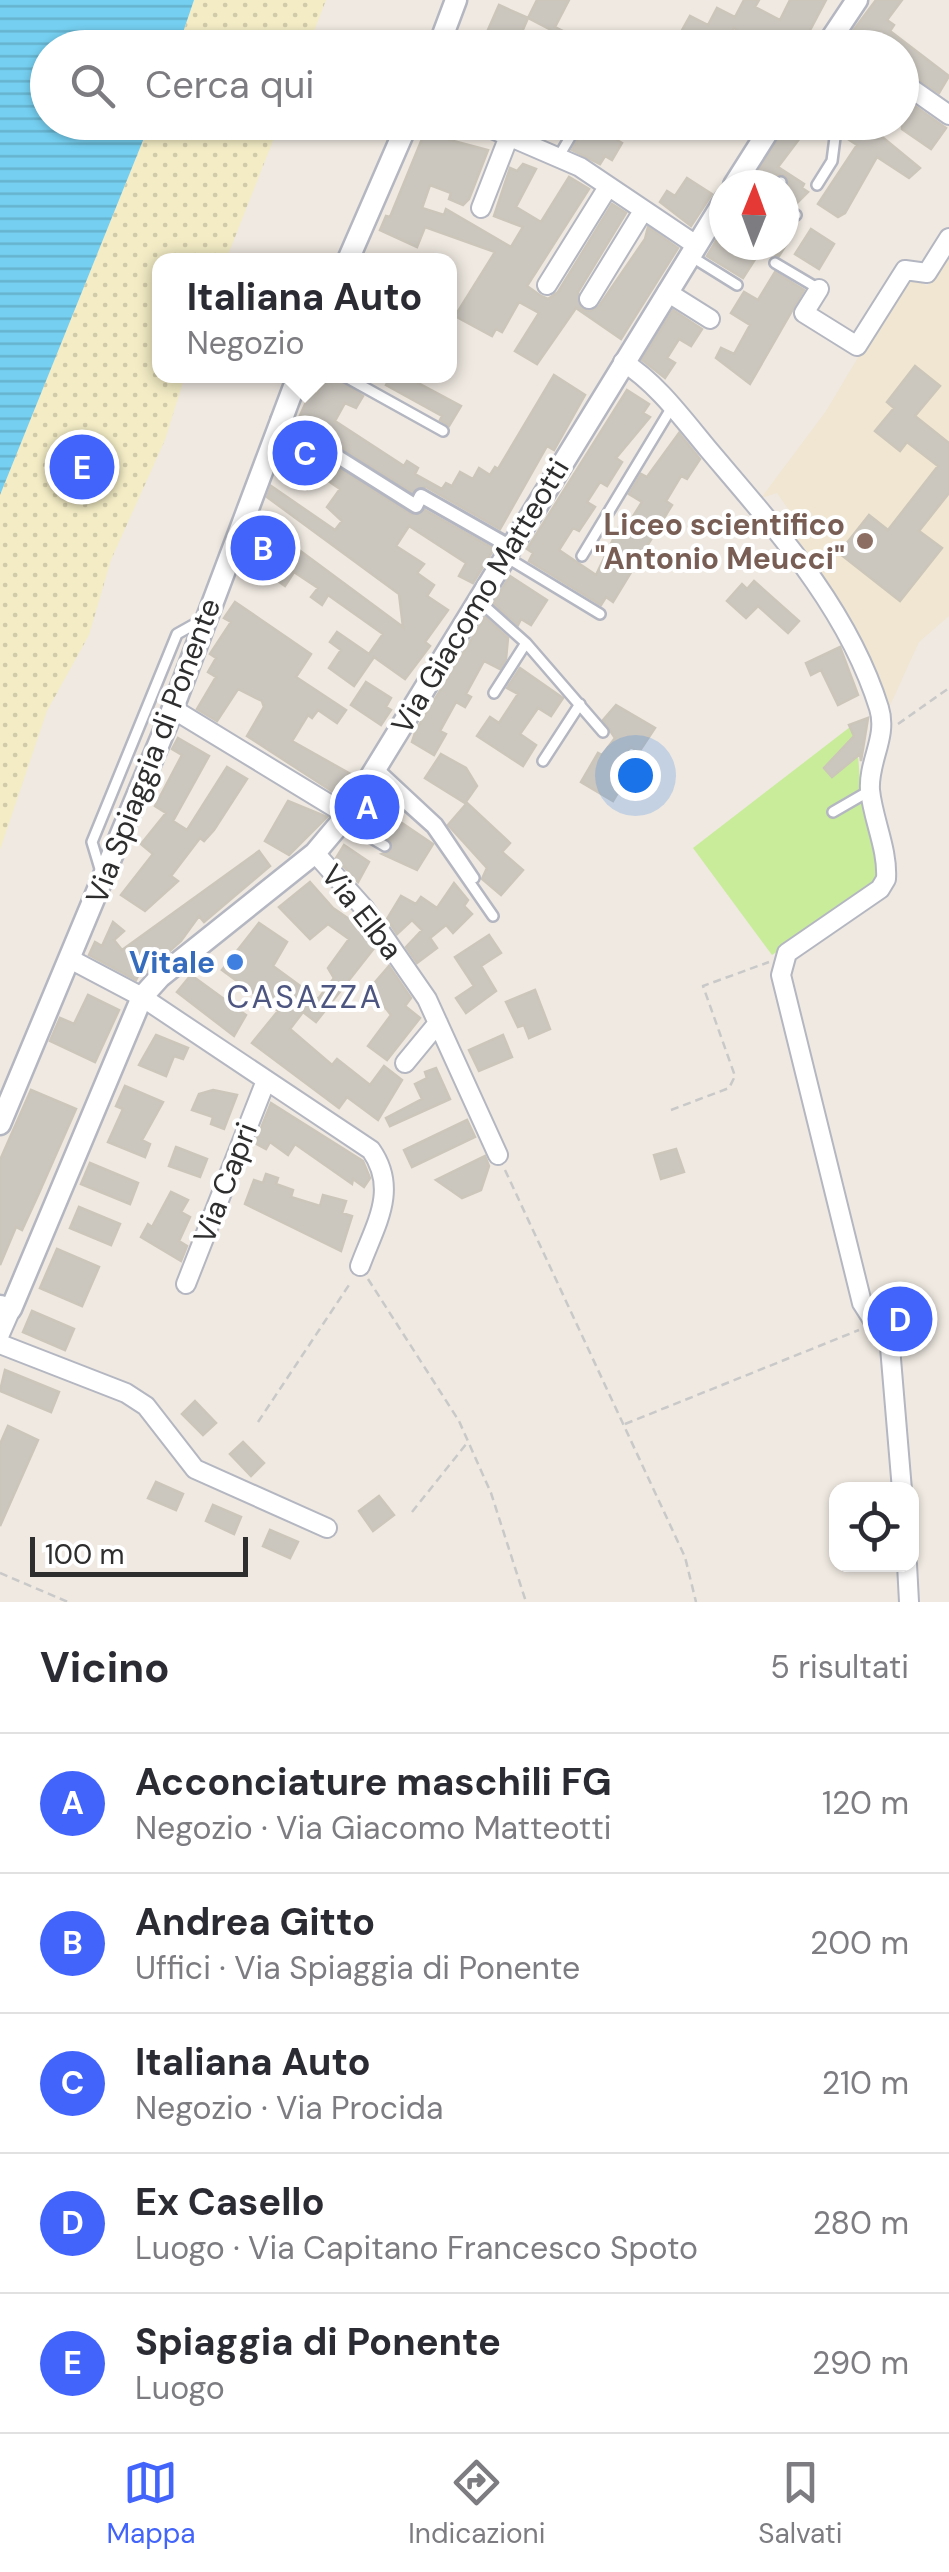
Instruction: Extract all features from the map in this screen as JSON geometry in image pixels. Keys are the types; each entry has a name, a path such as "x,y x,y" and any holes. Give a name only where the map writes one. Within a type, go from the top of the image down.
{"street":[{"path":"445,30 456,0"},
{"path":"837,30 857,0"},
{"path":"919,94 949,115"},
{"path":"351,253 400,140"},
{"path":"481,208 507,140"},
{"path":"519,140 559,156 644,211 693,250"},
{"path":"747,170 764,140"},
{"path":"547,285 608,187"},
{"path":"588,300 644,211"},
{"name":"Via Giacomo Matteotti","path":"0,1334 5,1307 142,997 160,977 315,853 344,818 709,225"},
{"path":"818,289 804,314 857,346 905,270 927,273 949,238"},
{"path":"666,292 710,320"},
{"path":"623,362 672,407 772,524 843,625 861,659 883,730 870,790 886,880 880,889 787,953 780,962 862,1303 890,1347 901,1482"},
{"name":"Via Spiaggia di Ponente","path":"0,1124 173,709 278,419 295,383"},
{"path":"278,419 416,506 421,496 506,550"},
{"path":"173,709 344,818"},
{"name":"Via Elba","path":"315,853 364,908 427,999 498,1155"},
{"name":"Via Capri","path":"70,959 142,997 264,1083 370,1150 382,1166 385,1194 360,1266"},
{"path":"404,1063 438,1023"},
{"name":"Via Capri","path":"186,1284 264,1083"},
{"path":"0,1344 126,1393 146,1406 195,1469 326,1528"},
{"path":"908,1572 910,1602"}],"lane":[{"path":"559,156 568,140"},
{"path":"817,185 832,161 835,140"},
{"path":"693,250 737,285"},
{"path":"776,263 818,289"},
{"path":"356,383 443,432"},
{"path":"582,556 672,407"},
{"path":"506,550 600,614"},
{"path":"477,600 526,643 603,732"},
{"path":"103,880 92,842 176,634 206,618"},
{"path":"494,693 526,643"},
{"path":"543,761 580,704"},
{"path":"374,770 438,823 474,878"},
{"path":"374,770 432,828 492,916"},
{"path":"833,812 870,790"},
{"path":"344,818 386,846"}],"path":[{"path":"883,730 904,722 949,688"},
{"path":"671,1110 729,1088 735,1076 703,986 772,961 780,962"},
{"path":"498,1155 685,1557 696,1602"},
{"path":"258,1422 360,1266 468,1442 491,1493 526,1602"},
{"path":"624,1425 862,1328 870,1316"},
{"path":"412,1512 468,1442"},
{"path":"0,1573 68,1602"}],"shaded area":[{"path":"949,253 949,616 919,642 888,710 870,656 792,536 798,523 777,493 761,498 826,411 908,274 927,286"}],"sand":[{"path":"194,0 326,0 315,30 184,30"},
{"path":"143,140 273,140 229,253 152,253 152,383 183,383 165,440 111,560 89,635 47,711 0,850 0,495"}],"green space":[{"path":"850,727 880,878 871,889 772,955 693,848"}],"water":[{"path":"0,0 194,0 184,30 30,30 30,140 143,140 0,495"}],"building":[{"path":"537,0 569,0 555,27 561,30 551,30 528,18"},
{"path":"744,0 759,0 755,7 780,20 790,0 826,0 810,30 682,30 690,16 708,25 717,8 735,17"},
{"path":"876,0 902,0 887,20 894,25 891,30 854,30"},
{"path":"499,5 528,18 523,30 488,30"},
{"path":"919,53 949,76 939,93 919,80"},
{"path":"919,109 946,128 931,149 918,140"},
{"path":"422,140 450,140 488,150 469,199 463,205 449,199 451,193 430,185 422,208 444,215 446,209 511,247 523,227 494,216 510,168 517,171 523,164 536,169 516,207 541,222 569,177 589,189 527,286 541,296 548,299 558,292 612,204 626,213 578,292 582,309 590,311 599,306 645,239 648,227 678,248 621,339 576,308 537,364 515,351 539,313 519,302 502,332 496,329 492,336 457,317 495,252 425,227 417,247 380,230 386,216 390,217"},
{"path":"578,140 622,143 612,160 605,156 600,164 572,150"},
{"path":"777,140 798,140 778,167 783,170 759,170"},
{"path":"849,140 886,140 920,168 909,178 877,157 845,213 838,217 818,204 857,145"},
{"path":"687,178 709,192 709,199 691,226 660,202 667,191 675,196"},
{"path":"799,181 804,184 802,188 808,192 799,201"},
{"path":"811,229 834,244 819,269 799,256 799,248"},
{"path":"714,260 755,260 743,278"},
{"path":"775,272 804,290 750,384 716,358 721,348 734,354 750,325 731,313 744,292 758,300"},
{"path":"673,310 702,329 691,346 679,339 667,358 675,363 665,378 642,360"},
{"path":"915,366 940,386 915,416 949,443 949,493 919,531 942,548 900,601 839,553 869,515 888,530 938,466 907,442 900,451 875,431 894,408 887,402"},
{"path":"554,375 585,395 554,450 547,446 500,529 426,487 412,492 298,420 311,391 317,394 324,383 345,383 363,396 356,408 345,403 335,421 404,466 407,461 418,468 415,474 442,489 446,483 452,486 460,472 473,479 479,468 490,475 495,467 498,469"},
{"path":"418,383 461,406 449,426 440,420 442,416 386,385"},
{"path":"627,390 649,404 643,413 650,417 616,458 622,462 607,486 600,482 587,502 595,507 579,531 573,528 559,550 596,575 621,523 627,526 642,502 629,494 641,474 647,477 679,433 700,459 687,479 681,476 666,501 672,505 613,602 606,597 601,605 529,561 533,553 527,549"},
{"path":"304,447 411,514 425,510 494,549 473,583 459,576 466,563 409,526 396,546 424,564 417,573 434,585 427,596 448,610 425,642 430,646 405,679 374,657 354,686 329,668 341,650 330,642 337,632 369,654 383,634 328,595 322,605 311,597 318,588 294,572 285,586 251,562 263,545 254,539 264,524 403,627 399,594 267,497 271,486 335,530 342,521 327,507 340,489 318,474 307,489 289,472"},
{"path":"510,576 547,600 531,625 521,619 518,625 493,603"},
{"path":"754,581 799,621 788,633 758,606 746,618 727,601 742,584 747,589"},
{"path":"235,602 311,654 296,677 346,710 337,723 318,710 312,718 308,715 292,741 354,776 341,797 247,736 264,707 262,701 238,689 217,721 197,709 216,677 208,672 216,658 210,654 231,622 224,618"},
{"path":"485,617 508,638 506,659 500,669 484,661 466,694 471,697 465,707 456,702 440,731 446,734 434,755 412,742 416,730"},
{"path":"840,647 858,695 838,705 821,670 811,675 806,663"},
{"path":"520,668 563,698 551,716 538,708 520,734 536,745 523,766 477,736 490,717 499,723 518,694 507,688"},
{"path":"366,682 391,698 386,707 391,710 381,725 351,705"},
{"path":"616,705 655,728 639,752 631,747 615,764 624,769 616,782 622,786 613,801 581,782 598,753 602,755 615,738 603,720"},
{"path":"868,718 861,761 860,754 832,777 824,768 854,736 849,725"},
{"path":"178,738 209,756 173,821 187,830 227,767 247,779 214,830 204,841 200,838 171,876 178,881 145,911 121,895 153,854 141,844 166,813 155,806 182,755 172,749"},
{"path":"441,754 466,768 477,786 465,803 425,778"},
{"path":"378,791 391,802 386,809 396,819 433,844 417,870 382,854 391,851 391,841 359,821"},
{"path":"288,801 327,817 289,855 265,841"},
{"path":"467,803 510,843 502,852 523,870 501,895 482,879 487,868 448,825"},
{"path":"344,845 369,862 358,882 336,858"},
{"path":"259,851 270,866 204,922 199,916 181,941 147,971 142,968 136,980 89,955 95,942 102,946 113,922 124,931 114,940 122,950"},
{"path":"310,882 333,908 362,928 375,947 316,1022 303,1012 290,1029 332,1065 337,1059 370,1085 384,1066 402,1080 378,1120 347,1097 339,1108 252,1043 278,1011 222,970 259,923 287,942 273,966 318,999 334,978 328,968 349,939 328,924 310,939 279,907"},
{"path":"454,883 468,900 464,906 472,914 453,933 446,925 430,938 437,948 417,963 406,947 422,930 412,920 397,934 387,919 401,896 416,904 421,897 437,908"},
{"path":"489,935 501,953 481,966 496,991 466,1013 456,998 474,986 455,957"},
{"path":"389,966 411,998 405,1006 420,1018 387,1060 368,1046 391,1015 370,988"},
{"path":"191,975 246,1015 234,1036 177,992"},
{"path":"535,990 550,1029 529,1038 524,1025 518,1027 506,1002"},
{"path":"88,995 119,1010 95,1062 50,1041 60,1018 74,1024"},
{"path":"156,1035 188,1048 183,1059 174,1056 166,1076 139,1065"},
{"path":"503,1035 512,1057 479,1071 469,1050"},
{"path":"436,1068 450,1099 390,1126 386,1118 422,1099 415,1084 427,1078 425,1072"},
{"path":"125,1086 163,1102 142,1140 150,1144 145,1157 108,1142 123,1109 116,1106"},
{"path":"31,1090 76,1109 22,1230 16,1227 0,1265 0,1160"},
{"path":"213,1090 237,1095 224,1129 211,1124 213,1117 192,1110 199,1094"},
{"path":"271,1103 363,1161 370,1178 364,1187 353,1179 352,1184 295,1144 288,1155 270,1142 266,1149 255,1143"},
{"path":"467,1120 475,1137 412,1167 404,1150"},
{"path":"176,1147 207,1159 200,1177 169,1166"},
{"path":"676,1149 684,1172 661,1179 654,1155"},
{"path":"485,1156 489,1166 481,1190 462,1198 436,1180"},
{"path":"90,1163 138,1183 130,1204 81,1184"},
{"path":"266,1174 278,1178 276,1184 293,1190 291,1197 320,1206 323,1195 346,1201 342,1213 352,1216 341,1251 245,1204 254,1180 263,1183"},
{"path":"171,1192 188,1200 181,1212 190,1217 179,1241 187,1246 181,1261 141,1237 148,1224 152,1227"},
{"path":"79,1207 120,1224 111,1245 70,1228"},
{"path":"57,1249 99,1267 82,1306 40,1288"},
{"path":"32,1311 74,1329 65,1350 23,1332"},
{"path":"5,1370 59,1392 51,1412 0,1391"},
{"path":"195,1401 216,1423 203,1435 182,1414"},
{"path":"8,1426 38,1440 0,1526 0,1444"},
{"path":"243,1442 264,1463 251,1476 230,1454"},
{"path":"156,1482 183,1494 176,1510 148,1498"},
{"path":"379,1496 394,1515 373,1531 359,1511"},
{"path":"213,1505 241,1517 234,1534 206,1521"},
{"path":"270,1530 298,1542 290,1558 263,1546"}],"place":[{"name":"Italiana Auto","path":"305,453"},
{"name":"Spiaggia di Ponente","path":"82,467"},
{"name":"Liceo scientifico \"Antonio Meucci\"","path":"865,541"},
{"name":"Andrea Gitto","path":"263,548"},
{"name":"Acconciature maschili FG","path":"367,807"},
{"name":"Vitale","path":"235,962"},
{"name":"Ex Casello","path":"900,1319"}],"district":[{"name":"CASAZZA","path":"305,997"}]}
